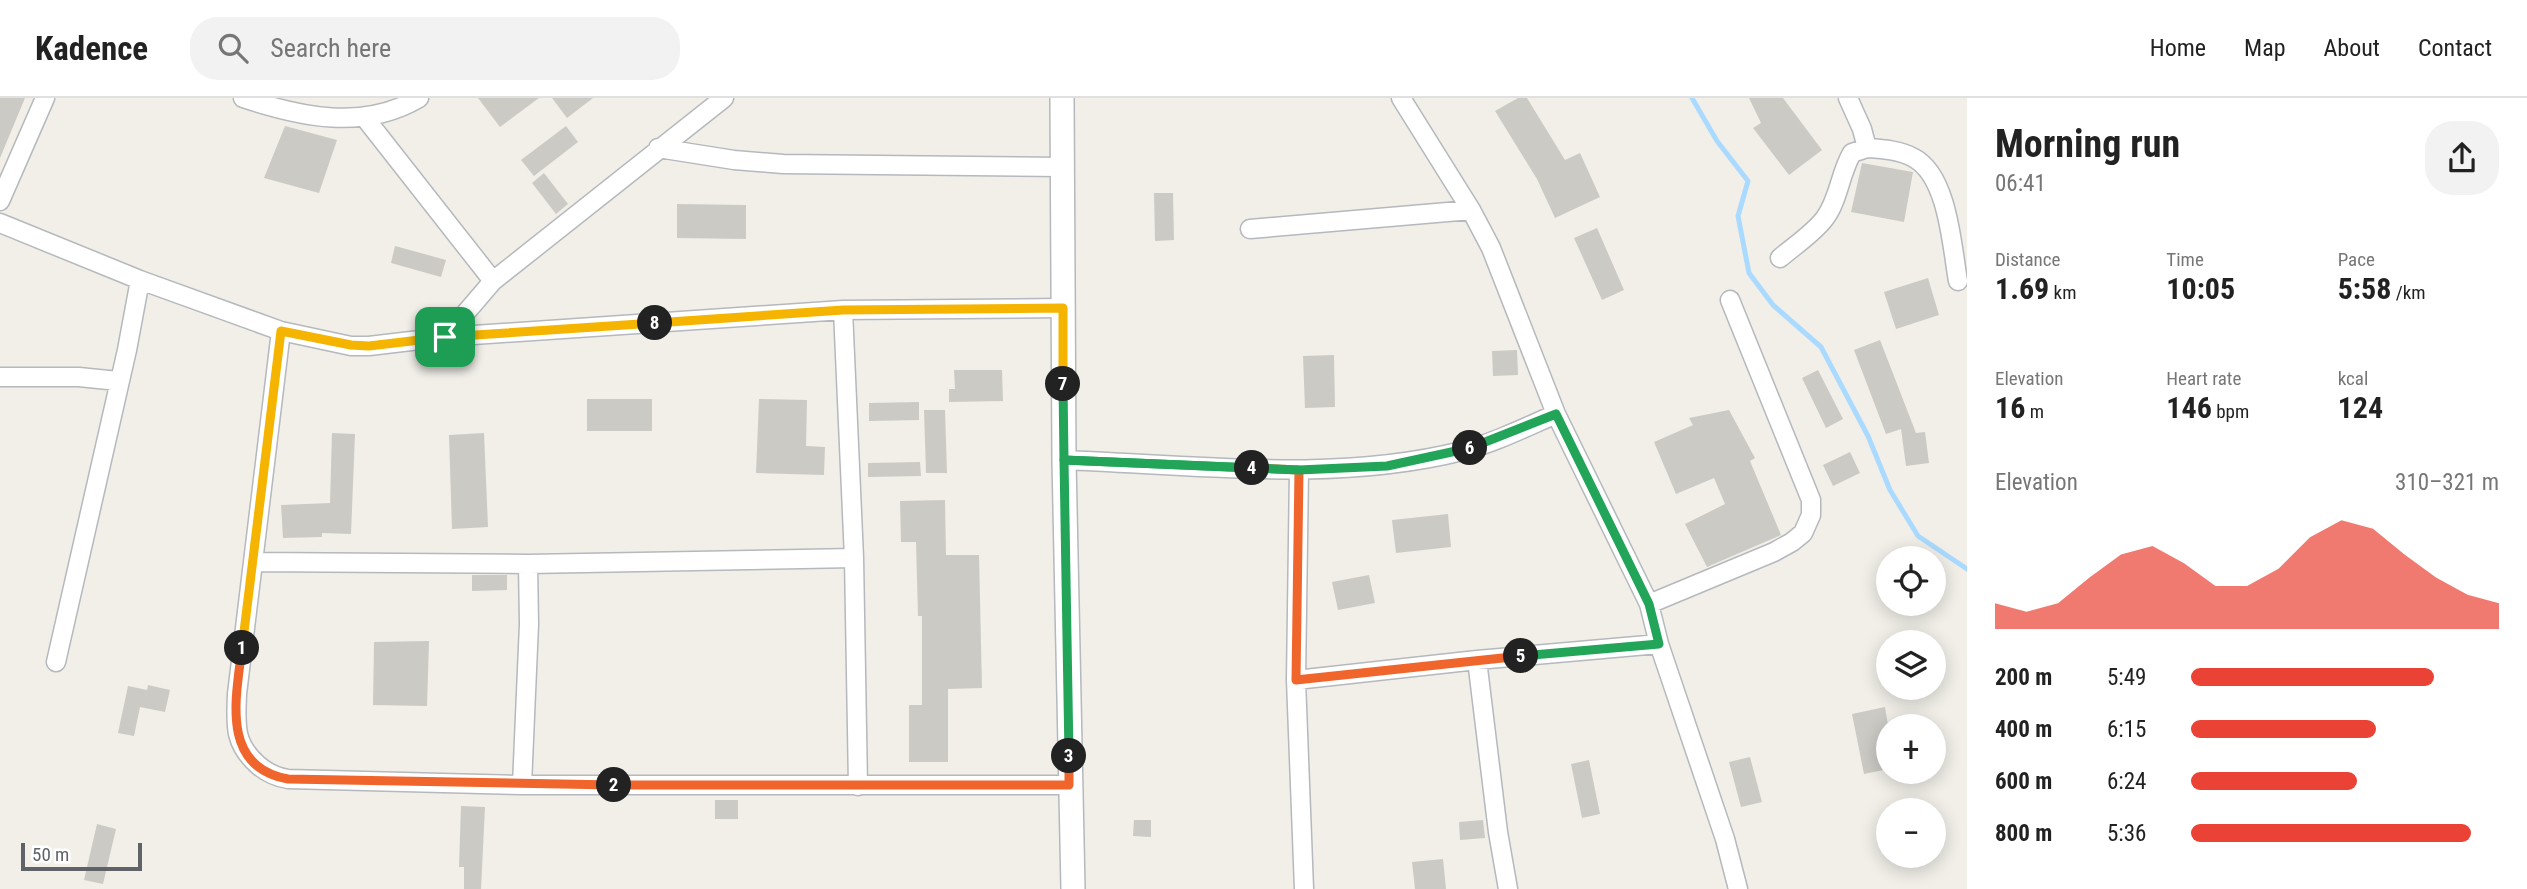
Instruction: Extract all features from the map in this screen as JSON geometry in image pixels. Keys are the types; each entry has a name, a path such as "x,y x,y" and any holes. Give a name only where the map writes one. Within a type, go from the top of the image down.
{"street":[{"path":"0,201 45,98"},
{"path":"243,98 332,118 365,118 407,105 419,98"},
{"path":"445,337 493,281 722,98"},
{"path":"1062,98 1064,460 1073,889"},
{"path":"1401,98 1491,248 1556,414 1649,604 1659,644 1725,839 1738,889"},
{"path":"1848,98 1867,148"},
{"path":"365,118 493,281"},
{"path":"658,148 734,160 783,164 1061,167"},
{"path":"1780,258 1824,220 1852,153 1867,148 1891,150 1915,158 1931,174 1941,192 1958,282"},
{"path":"1250,229 1471,211"},
{"path":"0,223 140,280 281,331 351,345 369,346 445,337 843,310 1063,308"},
{"path":"55,662 140,280"},
{"path":"1649,604 1774,552 1803,533 1811,515 1811,500 1730,300"},
{"path":"843,310 854,558 859,786"},
{"path":"281,331 237,694 238,738 246,754 264,770 288,779 522,785 1069,785"},
{"path":"0,377 79,377 118,381"},
{"path":"1064,460 1299,470 1387,466 1465,450 1556,414"},
{"path":"1299,470 1296,680 1304,889"},
{"path":"253,562 528,564 854,558"},
{"path":"522,785 529,624 528,564"},
{"path":"1296,680 1659,644"},
{"path":"1477,660 1498,832 1508,889"}],"building":[{"path":"0,98 25,98 0,158"},
{"path":"478,98 539,98 500,127"},
{"path":"552,98 593,98 567,118"},
{"path":"1518,98 1527,98 1565,160 1580,153 1600,197 1555,218 1537,179 1495,111"},
{"path":"1749,98 1783,98 1822,150 1789,175 1753,128 1761,123"},
{"path":"285,126 337,140 319,193 264,178"},
{"path":"566,126 578,142 534,176 521,160"},
{"path":"1862,163 1913,172 1904,222 1851,212"},
{"path":"544,173 568,204 556,214 532,183"},
{"path":"1154,193 1173,193 1174,240 1155,241"},
{"path":"677,204 746,205 746,239 677,238"},
{"path":"1597,228 1624,290 1602,300 1574,238"},
{"path":"395,246 446,260 441,277 391,263"},
{"path":"1928,278 1939,315 1896,329 1884,292"},
{"path":"1880,340 1916,433 1925,432 1929,463 1906,466 1901,429 1886,434 1854,350"},
{"path":"1517,350 1518,375 1493,376 1492,351"},
{"path":"1334,355 1335,407 1305,408 1303,356"},
{"path":"954,370 1002,370 1003,401 949,402 949,389 955,389"},
{"path":"1818,370 1843,419 1826,428 1802,378"},
{"path":"587,399 652,399 652,431 587,431"},
{"path":"759,399 807,400 806,446 825,447 824,475 756,473"},
{"path":"919,402 919,420 869,421 869,403"},
{"path":"924,410 945,410 947,473 926,473"},
{"path":"1729,410 1755,458 1750,461 1781,535 1707,567 1685,524 1725,504 1714,478 1676,494 1654,442 1693,425 1689,418"},
{"path":"332,433 355,434 351,534 322,533 322,537 283,538 281,505 330,503"},
{"path":"484,433 488,527 452,529 449,435"},
{"path":"1850,452 1860,473 1833,486 1823,465"},
{"path":"920,462 921,476 868,477 868,463"},
{"path":"945,500 946,555 979,555 982,688 948,689 948,762 909,762 909,705 922,705 922,616 918,616 916,542 901,542 900,501"},
{"path":"1448,514 1451,547 1396,553 1392,520"},
{"path":"472,575 507,575 507,590 472,591"},
{"path":"1369,575 1375,603 1338,610 1332,582"},
{"path":"429,641 427,706 373,705 374,642"},
{"path":"148,685 170,690 165,712 140,707 134,736 118,733 128,686 147,690"},
{"path":"1885,707 1886,714 1876,714 1876,772 1864,774 1852,714"},
{"path":"1750,757 1762,802 1741,807 1729,762"},
{"path":"1589,760 1600,814 1582,818 1571,764"},
{"path":"715,800 738,800 738,819 715,819"},
{"path":"461,806 485,807 481,889 464,889 464,867 459,867"},
{"path":"1134,820 1151,820 1151,837 1133,836"},
{"path":"1483,820 1485,838 1460,840 1459,822"},
{"path":"97,824 116,829 103,884 84,880"},
{"path":"1443,859 1446,889 1415,889 1412,862"}],"waterway":[{"path":"1692,98 1717,141 1748,181 1738,216 1749,273 1773,305 1821,347 1868,436 1890,490 1918,536 1967,569"}],"route":[{"path":"445,337 369,346 281,331 237,694 236,724 238,738 246,754 264,770 277,777 522,785 1069,785 1064,460 1142,463 1299,470 1296,680 1659,644 1649,604 1556,414 1465,450 1387,466 1299,470 1064,460 1063,308 843,310 445,337"}]}
